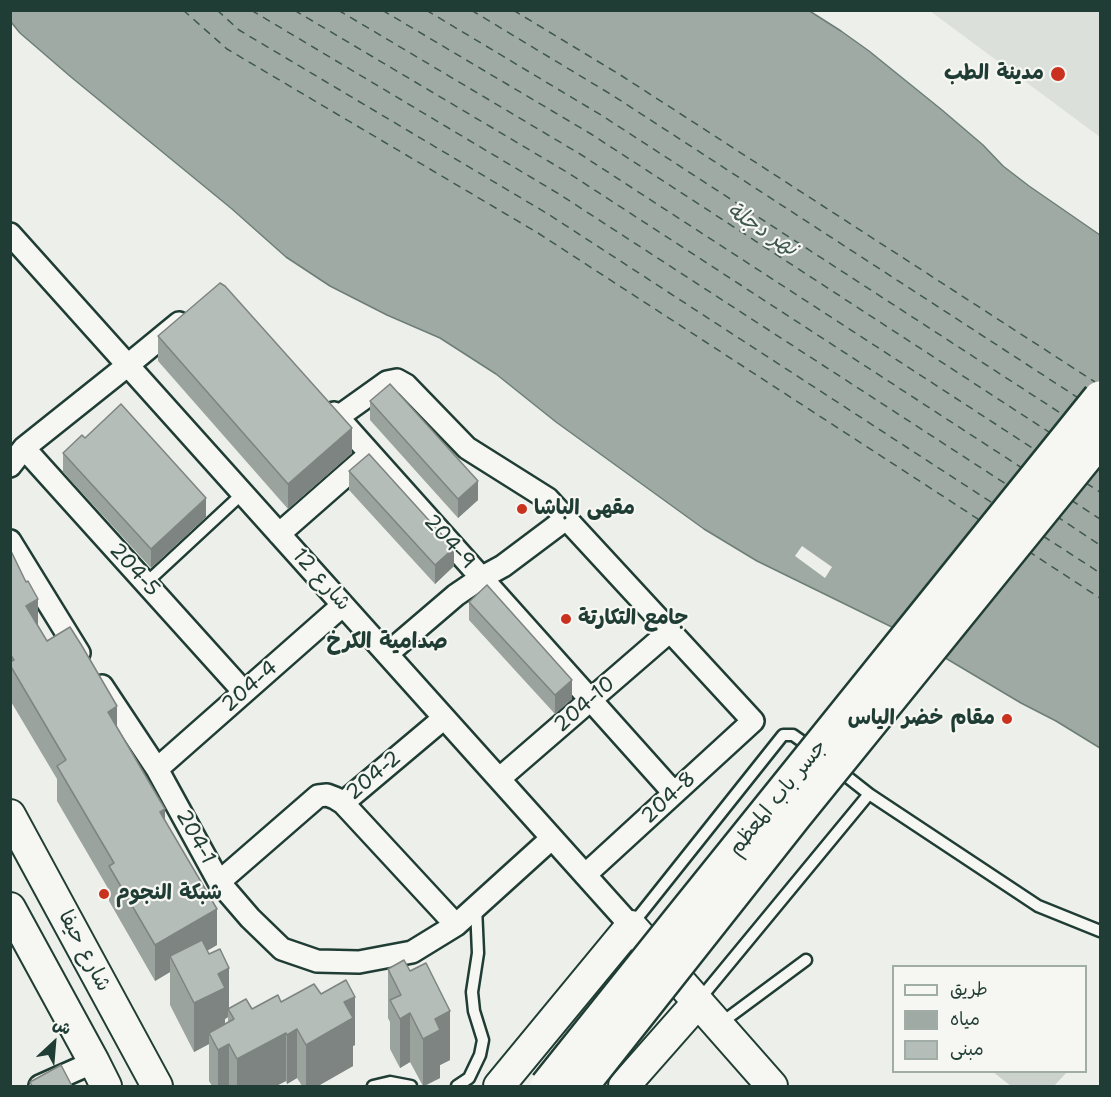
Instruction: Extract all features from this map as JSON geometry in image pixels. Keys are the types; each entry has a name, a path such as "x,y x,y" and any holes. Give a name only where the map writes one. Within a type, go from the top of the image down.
{"main road":[{"name":"جسر باب المعظم","path":"547,1086 1101,398"},
{"name":"جسر باب المعظم","path":"581,1086 796,814 1101,439"}],"street":[{"name":"شارع 12","path":"10,234 631,926"},
{"path":"10,466 24,448 192,312"},
{"path":"338,417 387,382 397,380 406,385 467,448 549,499 670,631"},
{"name":"204-9","path":"323,400 674,793"},
{"name":"204-5","path":"24,448 244,692"},
{"path":"279,534 370,454"},
{"path":"387,654 456,595 503,566 567,518"},
{"name":"204-1","path":"10,541 82,658 157,769 219,882 250,918 282,949 317,961 359,962 412,952 456,925 552,838"},
{"name":"204-4","path":"157,769 343,605"},
{"name":"204-10","path":"499,779 670,631"},
{"name":"204-8","path":"585,875 753,721 670,631"},
{"name":"204-2","path":"219,882 318,796 327,795 343,803 444,718"},
{"path":"343,803 456,925"},
{"name":"شارع حيفا","path":"10,815 157,1086"},
{"name":"شارع حيفا","path":"10,908 100,1074"},
{"path":"499,1086 631,926 772,1086"},
{"path":"624,1086 698,1002"},
{"path":"40,1086 100,1074"}],"lane":[{"path":"146,583 243,493"},
{"path":"631,926 783,735 790,734 797,737 869,794 1038,906 1101,931"},
{"path":"698,1002 869,794"},
{"path":"457,1086 469,1078 480,1055 483,1040 474,1011 472,992 478,953 476,907"},
{"path":"718,1025 806,960"},
{"path":"373,1086 390,1082 411,1086"}],"shaded area":[{"name":"مدينة الطب","path":"930,11 1100,11 1100,137"},
{"path":"994,1073 1066,1073 1054,1086 1011,1086"}],"water":[{"name":"نهر دجلة","path":"808,10 869,51 983,145 1003,166 1100,235 1100,748 900,631 757,561 704,529 556,422 496,374 440,338 387,315 330,286 286,257 232,209 20,33 11,22 10,11"}],"pier":[{"path":"802,546 832,567 825,578 795,556"}],"building":[{"path":"220,283 352,428 288,484 158,336"},
{"path":"390,384 478,481 458,499 370,401"},
{"path":"121,404 206,498 151,549 63,453 82,435 85,438"},
{"path":"369,454 454,548 435,565 349,471"},
{"path":"10,549 26,582 28,581 38,599 26,606 47,641 70,627 82,646 117,706 108,712 165,809 160,812 217,909 155,945 109,866 114,863 57,766 66,760 10,665 10,662 14,660 10,654"},
{"path":"487,585 572,680 555,695 469,602"},
{"path":"202,940 209,954 220,949 229,968 218,974 225,988 194,1003 170,956"},
{"path":"404,960 410,971 426,963 450,1011 435,1019 440,1030 423,1039 410,1013 400,1019 390,1000 401,995 388,969"},
{"path":"346,980 355,997 344,1002 353,1018 306,1045 297,1029 237,1059 229,1044 218,1050 209,1033 234,1019 228,1009 246,999 252,1009 278,995 281,1002 314,984 321,994"},
{"path":"61,1065 72,1086 32,1086 30,1082"}],"ferry route":[{"path":"183,10 227,49 538,233 981,521"},
{"path":"217,10 239,30 548,214 994,504"},
{"path":"251,10 559,194 1009,486"},
{"path":"294,10 570,174 1022,468"},
{"path":"338,10 580,154 1037,451"},
{"path":"382,10 591,134 1052,434"},
{"path":"426,10 601,115 1065,416"},
{"path":"471,10 612,95 1080,399"},
{"path":"513,10 622,76 1095,382"},
{"path":"1086,483 1100,492"},
{"path":"1071,500 1100,519"},
{"path":"1056,516 1100,545"},
{"path":"1043,536 1100,573"},
{"path":"1028,551 1100,598"}],"place":[{"name":"مدينة الطب","path":"1058,74"},
{"name":"مقهى الباشا","path":"522,509"},
{"name":"جامع التكارتة","path":"566,619"},
{"name":"مقام خضر الياس","path":"1007,719"},
{"name":"شبكة النجوم","path":"104,894"}],"district":[{"name":"صدامية الكرخ","path":"387,642"}]}
